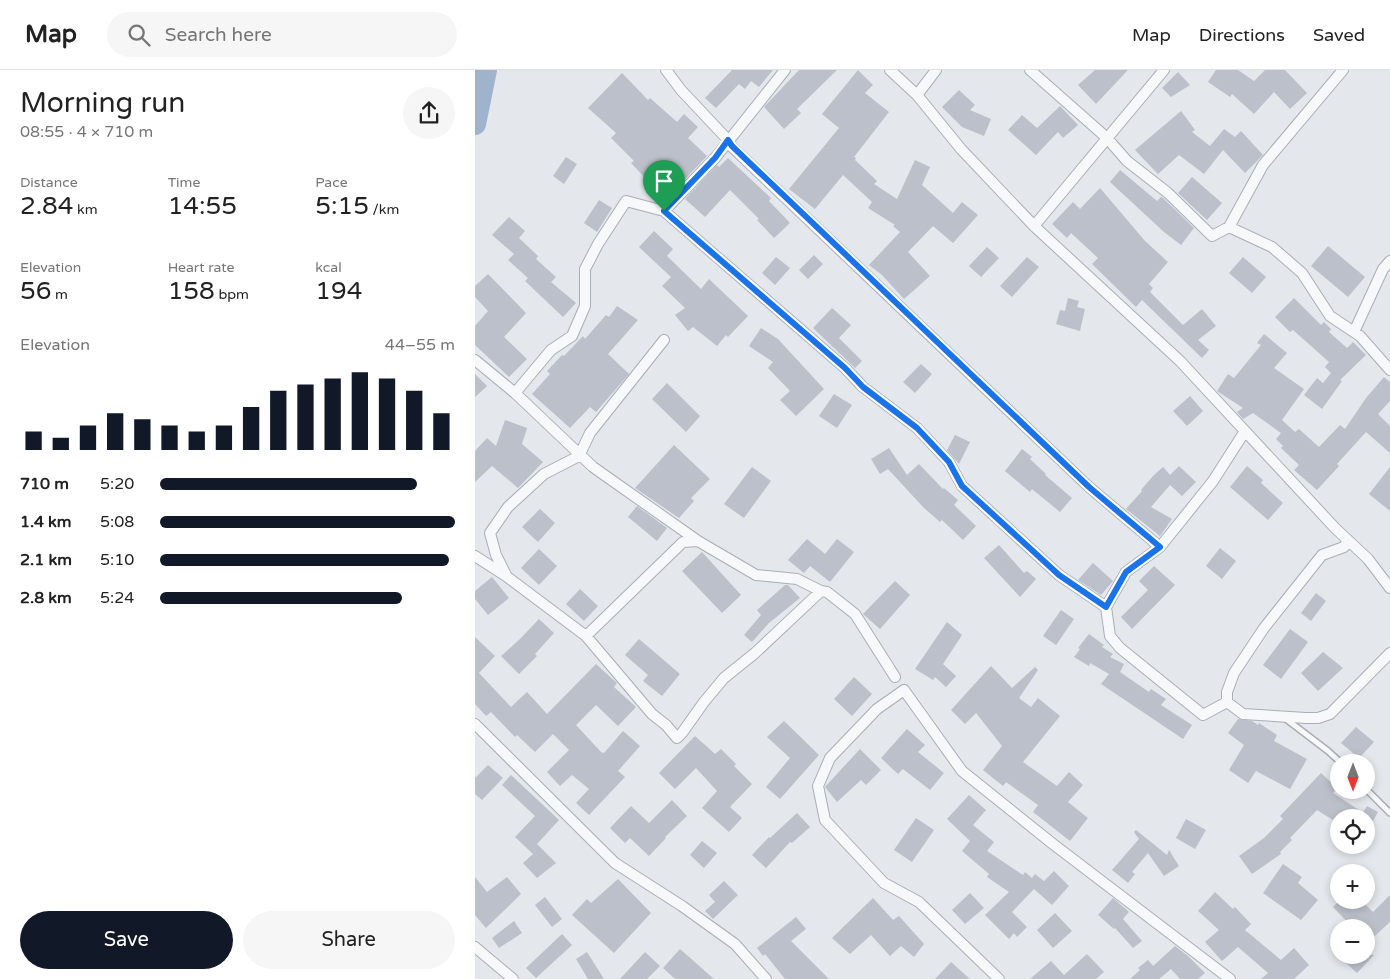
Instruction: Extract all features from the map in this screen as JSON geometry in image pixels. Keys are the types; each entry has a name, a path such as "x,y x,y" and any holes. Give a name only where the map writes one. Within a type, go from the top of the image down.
{"street":[{"path":"666,70 681,90 739,153 1089,487 1160,547"},
{"path":"664,211 715,158 785,70"},
{"path":"890,70 917,95 961,149 1034,226 1180,361 1368,559 1390,588"},
{"path":"917,95 936,70"},
{"path":"1030,70 1107,138 1127,161 1168,193 1212,236 1229,228 1263,165 1343,70"},
{"path":"1034,226 1164,70"},
{"path":"515,393 551,350 572,336 585,306 585,270 598,244 626,201 664,211 845,368 863,387 917,428 949,462 962,486 1059,575 1106,607"},
{"path":"1229,228 1272,247 1302,273 1330,316 1360,336 1390,370"},
{"path":"1353,332 1383,270 1390,261"},
{"path":"506,576 496,555 491,533 498,519 508,507 544,474 579,456 590,433 664,340"},
{"path":"475,360 515,393 579,456 698,541 756,575 797,579 827,592 855,614 895,677"},
{"path":"1227,702 1203,715 1170,690 1160,678 1120,648 1110,636 1106,607 1126,572 1160,547 1213,480 1245,431"},
{"path":"1227,702 1227,692 1233,673 1264,628 1322,555 1344,547 1348,540"},
{"path":"586,636 683,542 698,541"},
{"path":"475,557 506,576 586,636 652,714 666,725 677,738 725,678 755,653 821,591"},
{"path":"1227,702 1243,714 1318,718 1331,714 1390,653"},
{"path":"999,979 919,902 884,883 825,820 817,786 831,758 877,709 904,690 962,771 1053,844 1230,979"},
{"path":"475,724 479,732 615,863 735,944 766,979"},
{"path":"475,947 513,979"}],"lane":[{"path":"1283,717 1331,754"},
{"path":"1375,798 1390,813"}],"building":[{"path":"732,70 773,70 759,87 751,81 745,89 739,84 716,108 705,98"},
{"path":"799,70 837,70 797,109 801,113 784,129 764,107"},
{"path":"858,70 873,85 865,93 889,112 854,157 877,181 874,184 897,199 915,160 930,167 922,185 953,213 962,202 978,215 953,243 933,226 908,252 930,276 904,299 882,275 869,265 900,232 893,226 895,225 868,208 872,202 843,175 815,209 789,189 839,128 822,114"},
{"path":"1095,70 1128,70 1096,104 1078,85"},
{"path":"1216,70 1238,70 1254,81 1265,70 1285,70 1307,93 1290,109 1274,92 1254,114 1232,94 1230,97 1208,82"},
{"path":"1178,72 1190,85 1171,97 1162,88"},
{"path":"622,73 648,100 650,98 677,122 684,114 698,127 688,138 707,156 672,193 652,174 646,179 631,163 634,161 611,138 616,133 588,108"},
{"path":"959,90 975,105 970,110 991,119 984,136 962,127 942,107"},
{"path":"1060,106 1078,125 1063,138 1058,132 1036,155 1008,130 1022,115 1037,128"},
{"path":"1181,111 1195,130 1192,132 1210,146 1224,129 1235,137 1241,131 1263,155 1245,173 1223,150 1204,174 1179,155 1158,174 1135,150"},
{"path":"566,157 577,164 564,184 553,176"},
{"path":"728,158 771,198 769,201 790,223 774,238 757,220 759,219 730,190 705,217 685,199 717,165 719,167"},
{"path":"1120,170 1157,201 1161,197 1163,198 1194,228 1181,245 1164,232 1110,182"},
{"path":"1192,177 1222,203 1207,220 1178,193"},
{"path":"1100,188 1145,241 1168,262 1149,284 1153,288 1150,292 1183,325 1202,309 1216,326 1198,340 1209,350 1202,358 1142,300 1136,307 1092,264 1098,258 1071,233 1067,238 1052,224 1073,202 1080,209"},
{"path":"599,200 612,208 597,232 584,223"},
{"path":"509,217 525,231 519,238 538,256 536,259 556,277 551,282 576,303 563,317 525,281 528,278 508,260 514,254 492,235"},
{"path":"654,231 673,249 667,256 701,289 709,279 748,316 728,337 726,335 717,346 693,327 688,331 675,315 685,308 662,286 671,277 639,247"},
{"path":"1328,246 1365,277 1348,297 1311,266"},
{"path":"987,247 999,258 981,277 969,266"},
{"path":"814,255 823,264 808,279 799,270"},
{"path":"776,257 790,268 775,285 762,273"},
{"path":"1027,257 1039,267 1012,297 1000,286"},
{"path":"1243,257 1266,277 1252,293 1229,273"},
{"path":"488,274 526,313 504,337 527,359 509,377 475,345 475,326 488,311 475,297 475,286"},
{"path":"1068,298 1079,301 1077,307 1085,309 1080,331 1056,324 1060,310 1065,311"},
{"path":"1294,298 1321,325 1324,322 1331,329 1329,332 1347,348 1353,342 1366,355 1340,380 1342,381 1322,409 1304,395 1317,378 1323,383 1331,373 1325,367 1329,362 1293,330 1290,332 1275,317"},
{"path":"617,306 638,320 608,354 629,374 596,412 590,407 570,428 532,394 550,374 547,371 562,355 564,356 583,336 585,339 606,315 609,317"},
{"path":"832,308 851,325 839,338 862,361 855,368 813,328"},
{"path":"761,328 778,339 824,389 796,416 780,400 790,391 768,368 773,362 749,346"},
{"path":"1264,334 1287,353 1274,368 1304,389 1282,420 1295,432 1299,429 1319,447 1340,425 1345,429 1366,398 1384,377 1390,382 1390,401 1378,414 1390,426 1390,453 1366,432 1337,464 1339,466 1317,490 1294,470 1299,465 1281,448 1283,446 1276,439 1281,433 1253,413 1243,419 1237,412 1243,408 1217,391 1228,374 1234,378 1261,345 1257,343"},
{"path":"921,364 932,374 915,393 903,382"},
{"path":"475,374 487,386 475,397"},
{"path":"667,383 700,416 686,432 652,399"},
{"path":"834,394 852,405 837,428 819,416"},
{"path":"1190,396 1203,411 1187,426 1173,411"},
{"path":"505,420 527,428 522,444 543,462 518,488 492,466 475,482 475,451 487,438 496,446"},
{"path":"955,435 970,442 959,464 947,450"},
{"path":"674,445 710,479 691,498 694,501 679,518 635,488"},
{"path":"889,448 907,475 919,464 943,489 958,500 954,505 976,526 963,540 942,520 940,522 923,507 888,469 880,474 871,459"},
{"path":"1022,449 1032,457 1030,459 1045,475 1072,498 1060,512 1032,489 1030,492 1005,471"},
{"path":"1179,466 1196,482 1182,496 1170,485 1151,507 1172,519 1160,536 1126,509 1153,476 1163,467 1170,475"},
{"path":"1247,466 1263,480 1261,483 1283,503 1268,520 1230,487"},
{"path":"752,467 771,481 744,518 724,504"},
{"path":"1390,467 1390,511 1369,494"},
{"path":"637,506 667,528 657,541 628,517"},
{"path":"540,509 555,523 538,542 522,527"},
{"path":"807,539 825,554 837,539 854,552 830,582 810,566 804,573 788,560"},
{"path":"999,545 1024,573 1027,571 1036,579 1020,597 984,558"},
{"path":"1220,548 1236,561 1222,579 1206,566"},
{"path":"539,549 557,566 539,585 521,568"},
{"path":"702,552 741,595 722,613 682,571"},
{"path":"1093,563 1113,581 1101,595 1078,580"},
{"path":"1154,566 1175,585 1132,629 1121,617 1148,590 1139,581"},
{"path":"492,577 509,598 488,615 475,599 475,591"},
{"path":"895,581 910,595 880,629 863,614"},
{"path":"785,585 788,585 800,598 769,623 752,642 744,635 761,615 757,610"},
{"path":"580,589 598,606 584,621 566,604"},
{"path":"1316,593 1326,601 1311,621 1301,613"},
{"path":"1061,610 1074,619 1056,645 1043,636"},
{"path":"539,619 554,633 535,654 537,656 519,674 501,656"},
{"path":"947,622 962,635 943,664 956,676 946,687 935,677 933,680 915,669"},
{"path":"1290,629 1308,642 1281,679 1263,665"},
{"path":"1089,634 1104,645 1102,647 1113,654 1110,657 1124,664 1120,672 1149,692 1151,689 1166,699 1161,705 1192,725 1183,739 1101,684 1109,674 1090,663 1089,666 1074,657 1080,649 1078,648"},
{"path":"475,637 495,656 479,673 511,707 527,692 547,714 596,664 617,683 614,687 636,707 618,726 596,705 576,725 604,753 623,731 640,746 618,771 625,777 589,815 576,803 589,789 572,775 560,786 547,772 569,750 553,734 535,752 517,735 515,737 491,712 486,716 475,704"},
{"path":"639,639 680,674 662,696 643,681 648,675 625,655"},
{"path":"1323,652 1343,668 1318,691 1301,673"},
{"path":"991,666 1012,688 1035,667 1038,670 1019,698 1031,707 1038,698 1060,716 1023,762 1057,786 1069,772 1083,785 1068,802 1088,818 1070,841 1033,812 1038,805 1006,782 1003,786 983,770 1002,746 976,713 965,724 951,710"},
{"path":"854,677 872,694 852,716 834,699"},
{"path":"1238,719 1252,721 1258,725 1259,723 1277,735 1274,741 1307,759 1290,789 1256,771 1248,783 1229,770 1244,745 1228,733"},
{"path":"784,721 819,755 780,799 766,787 790,758 767,737"},
{"path":"1356,727 1374,742 1363,754 1354,754 1341,743"},
{"path":"907,729 925,745 918,752 944,773 930,790 903,769 898,774 881,758"},
{"path":"695,736 715,754 721,749 736,764 734,766 752,784 730,807 742,818 729,832 702,808 717,791 696,768 675,789 659,773"},
{"path":"860,749 881,770 866,785 861,780 837,802 825,787"},
{"path":"488,765 503,778 482,800 475,794 475,778"},
{"path":"1321,773 1330,781 1330,799 1342,799 1357,809 1330,809 1330,818 1317,810 1290,838 1292,840 1280,852 1281,854 1252,874 1239,856 1264,838 1283,819 1280,816"},
{"path":"511,775 559,820 537,844 556,863 537,878 523,863 533,854 515,837 535,816 502,785"},
{"path":"969,795 986,810 973,825 994,842 987,851 1023,875 1025,872 1032,878 1035,874 1044,881 1054,871 1069,886 1052,905 1034,889 1012,912 1027,927 1017,937 1014,933 1009,939 985,915 1009,892 987,877 989,874 962,851 970,841 947,819"},
{"path":"672,800 687,816 649,856 630,838 625,843 610,828 631,806 649,823"},
{"path":"797,813 810,827 792,843 790,842 766,868 752,855 769,837"},
{"path":"916,818 934,830 912,862 894,850"},
{"path":"1186,819 1206,830 1195,849 1176,838"},
{"path":"1136,830 1167,855 1169,850 1179,866 1164,876 1148,853 1132,872 1135,874 1128,883 1112,870 1139,839 1134,832"},
{"path":"702,841 717,853 704,868 690,855"},
{"path":"1283,864 1302,877 1298,883 1318,900 1301,920 1263,893"},
{"path":"475,877 487,892 507,877 521,894 486,928 475,915"},
{"path":"618,879 651,913 614,953 572,915 587,899 591,903"},
{"path":"724,881 738,895 713,919 705,911 715,902 709,895"},
{"path":"1215,892 1233,909 1235,907 1251,924 1245,930 1281,960 1294,948 1309,965 1294,979 1261,979 1268,973 1238,947 1222,961 1205,942 1219,930 1198,911"},
{"path":"970,893 984,908 965,924 952,910"},
{"path":"1390,895 1390,922 1375,936 1375,919 1344,919 1335,909 1370,909 1373,912"},
{"path":"545,897 562,919 552,927 535,905"},
{"path":"873,898 893,920 899,916 924,944 914,957 901,946 890,956 871,935 850,954 832,938"},
{"path":"1113,898 1129,912 1123,919 1142,941 1133,948 1115,928 1098,915"},
{"path":"1055,913 1072,931 1053,948 1037,930"},
{"path":"796,917 806,929 791,941 829,979 785,979 765,954 763,956 757,948"},
{"path":"514,921 522,933 499,948 492,938"},
{"path":"562,934 572,945 536,978 526,968"},
{"path":"1175,946 1205,973 1198,979 1180,979 1171,969 1159,979 1130,979 1140,970 1138,968 1148,960 1153,966"},
{"path":"680,949 714,979 675,979 663,968"},
{"path":"587,952 604,979 588,979 576,959"},
{"path":"645,952 660,966 647,979 620,979"},
{"path":"1087,954 1104,972 1096,979 1030,979 1051,961 1064,975"},
{"path":"951,962 970,979 935,979"},
{"path":"1347,964 1366,964 1357,973"}],"waterway":[{"path":"475,124 486,70"}],"route":[{"path":"728,140 732,146 1089,487 1160,547 1126,572 1106,607 1059,575 962,486 949,462 917,428 863,387 845,368 664,211 715,158 728,140"}]}
